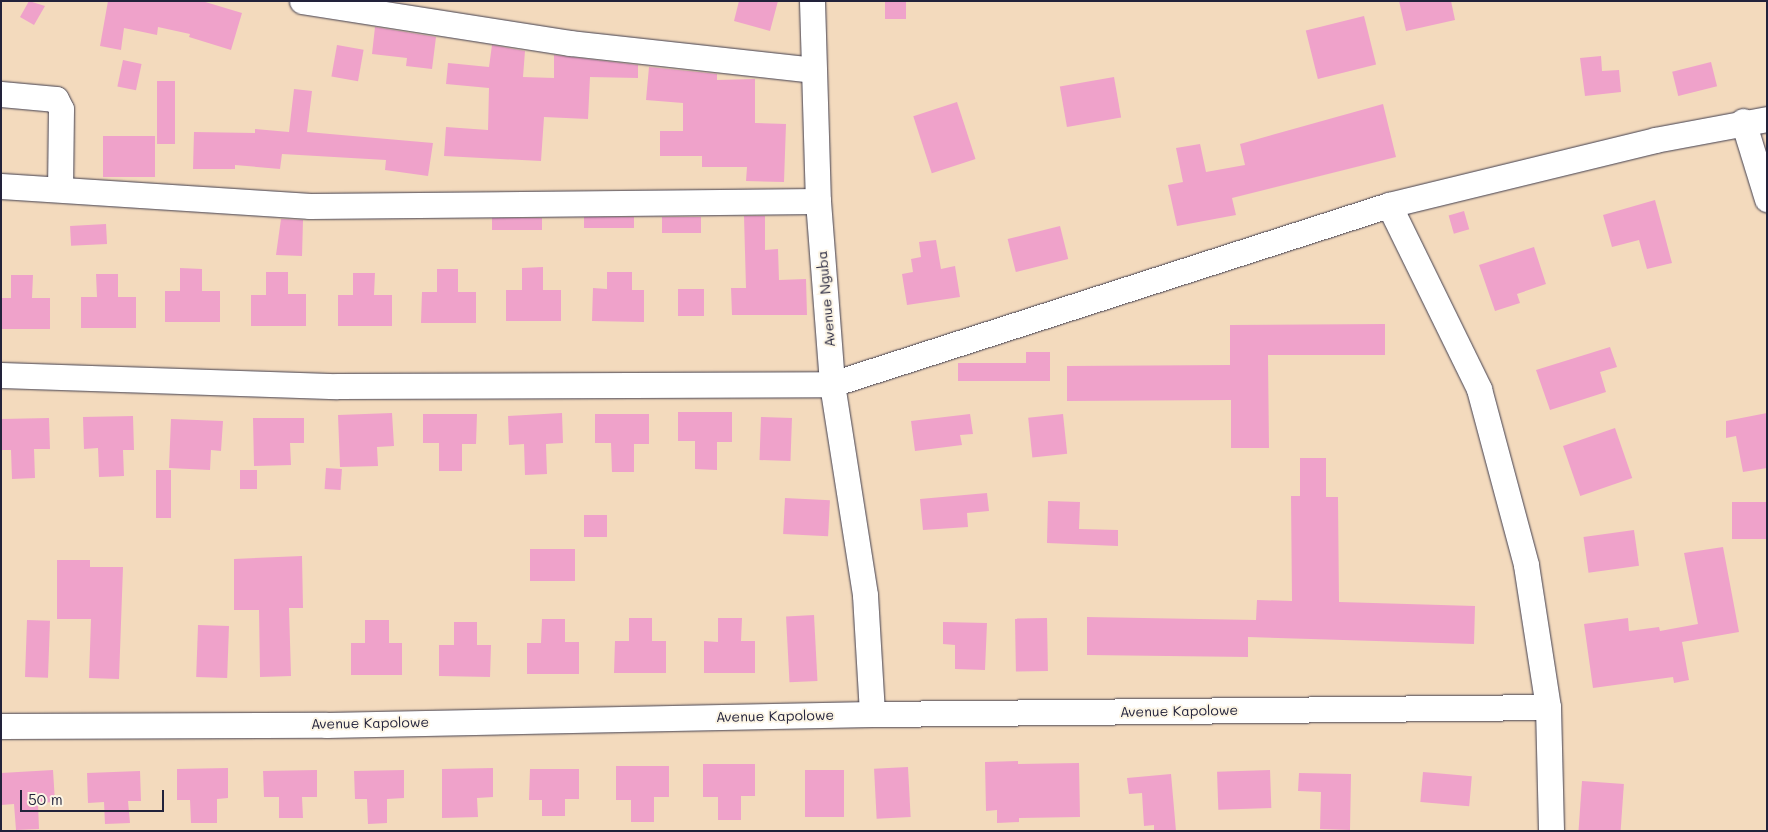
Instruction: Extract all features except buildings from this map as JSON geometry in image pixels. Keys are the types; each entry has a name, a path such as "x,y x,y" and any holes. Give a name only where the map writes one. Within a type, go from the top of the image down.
{"street":[{"path":"302,1 570,43 814,70"},
{"name":"Avenue Nguba","path":"812,1 818,201 832,384 865,595 872,714"},
{"path":"1,94 56,99 61,109 60,189"},
{"path":"1,375 337,386 832,384 1389,205 1755,120 1767,199"},
{"path":"1,186 310,206 818,201"},
{"path":"1389,205 1479,389 1526,565 1548,707 1553,817 1551,831"},
{"name":"Avenue Kapolowe","path":"1,726 326,724 872,714 1548,707"}]}
